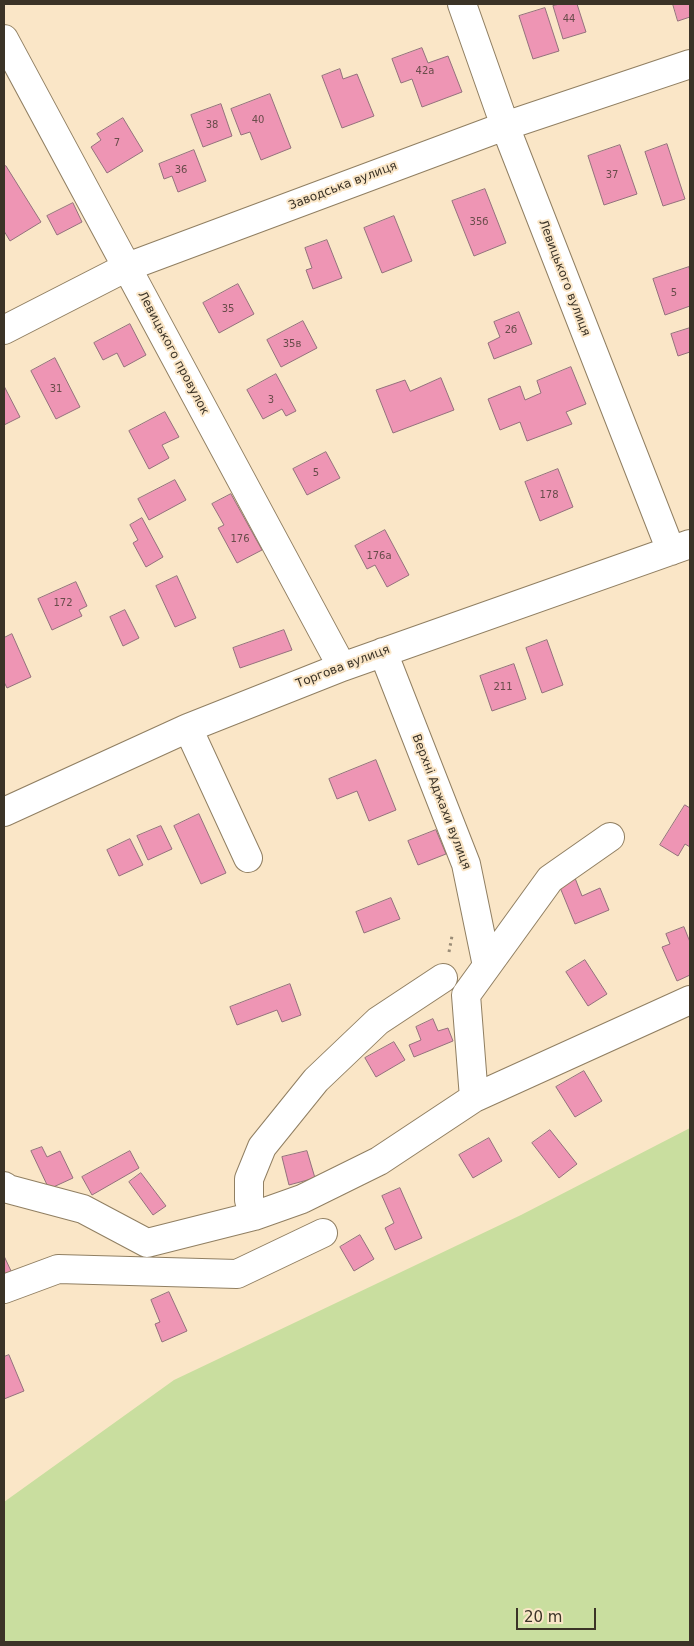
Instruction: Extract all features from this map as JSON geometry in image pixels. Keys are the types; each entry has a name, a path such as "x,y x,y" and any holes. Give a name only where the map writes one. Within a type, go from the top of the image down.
{"street":[{"name":"Левицького вулиця","path":"462,4 505,126 681,548"},
{"name":"Левицького провулок","path":"4,39 342,666"},
{"name":"Заводська вулиця","path":"4,330 127,267 505,126 690,64"},
{"name":"Торгова вулиця","path":"4,812 188,728 342,666 681,548"},
{"name":"Верхні Аджахи вулиця","path":"384,652 466,864 487,966"},
{"path":"188,728 248,858"},
{"path":"474,1098 466,995 550,879 610,837"},
{"path":"254,1216 249,1200 249,1179 262,1147 316,1080 378,1021 443,978"},
{"path":"5,1189 83,1209 147,1243 254,1216 302,1199 379,1162 474,1098 690,1000"},
{"path":"4,1289 58,1270 237,1274 323,1233"}],"green space":[{"path":"690,1128 690,1642 4,1642 4,1502 174,1380 521,1215"}],"building":[{"path":"577,4 586,32 563,39 553,6"},
{"path":"673,4 690,4 690,17 678,21"},
{"path":"545,8 559,51 533,59 519,16"},
{"path":"422,48 428,63 448,56 462,92 422,107 412,79 401,83 392,59"},
{"path":"340,69 343,79 357,74 374,116 342,128 322,76"},
{"path":"270,94 291,148 261,160 250,132 241,135 231,109"},
{"path":"221,104 232,136 203,147 191,115"},
{"path":"123,118 143,151 107,173 91,147 101,140 97,134"},
{"path":"667,144 685,199 663,206 645,152"},
{"path":"620,145 637,194 604,205 588,156"},
{"path":"194,150 206,181 178,192 172,176 164,179 159,164"},
{"path":"6,166 41,222 10,241 4,231 4,167"},
{"path":"485,189 506,243 474,256 452,201"},
{"path":"73,203 82,222 57,235 47,216"},
{"path":"394,216 412,261 382,273 364,228"},
{"path":"327,240 342,278 313,289 306,270 312,268 305,248"},
{"path":"689,267 690,306 665,315 653,279"},
{"path":"238,284 254,314 219,333 203,303"},
{"path":"519,312 532,344 494,359 488,343 500,337 494,322"},
{"path":"303,321 317,348 281,367 267,340"},
{"path":"130,324 146,355 124,367 117,353 103,360 94,343"},
{"path":"690,328 690,352 678,356 671,334"},
{"path":"55,358 80,407 56,419 31,371"},
{"path":"571,367 586,404 566,412 572,424 527,441 520,422 500,430 488,399 520,386 525,400 541,393 537,381"},
{"path":"276,374 296,411 286,416 282,409 263,419 247,390"},
{"path":"441,378 454,410 393,433 376,390 405,380 410,391"},
{"path":"4,386 20,417 4,425"},
{"path":"165,412 179,437 162,445 169,458 149,469 129,431"},
{"path":"326,452 340,478 307,495 293,469"},
{"path":"558,469 573,507 540,521 525,482"},
{"path":"175,480 186,500 149,520 138,499"},
{"path":"231,494 262,550 237,563 218,528 224,525 212,504"},
{"path":"142,518 163,557 146,567 133,543 138,540 130,525"},
{"path":"385,530 409,575 387,587 375,565 367,569 355,546"},
{"path":"177,576 196,618 175,627 156,586"},
{"path":"76,582 87,606 79,610 82,616 52,630 38,599"},
{"path":"125,610 139,638 123,646 110,617"},
{"path":"284,630 292,650 240,668 233,648"},
{"path":"12,634 31,677 7,688 4,682 4,638"},
{"path":"547,640 563,685 542,693 526,648"},
{"path":"514,664 526,699 492,711 480,676"},
{"path":"376,760 396,810 369,821 357,791 337,799 329,779"},
{"path":"685,805 690,808 690,847 685,844 678,856 660,845"},
{"path":"199,814 226,873 201,884 174,826"},
{"path":"161,826 172,849 148,860 137,836"},
{"path":"436,830 446,854 418,865 408,841"},
{"path":"130,839 143,865 119,876 107,850"},
{"path":"575,878 582,896 600,888 609,910 575,924 559,885"},
{"path":"391,898 400,919 364,933 356,912"},
{"path":"684,927 690,942 690,975 677,981 662,947 670,944 666,934"},
{"path":"585,960 607,994 588,1006 566,972"},
{"path":"290,984 301,1015 282,1022 277,1010 237,1025 230,1007"},
{"path":"433,1019 438,1031 448,1028 453,1041 414,1057 409,1045 421,1040 416,1027"},
{"path":"394,1042 405,1060 376,1077 365,1058"},
{"path":"584,1071 602,1101 575,1117 556,1087"},
{"path":"550,1130 577,1164 559,1178 532,1143"},
{"path":"489,1138 502,1161 473,1178 459,1155"},
{"path":"42,1147 47,1157 60,1151 73,1178 49,1189 31,1151"},
{"path":"130,1151 139,1168 92,1195 82,1177"},
{"path":"307,1151 315,1178 289,1185 282,1157"},
{"path":"141,1173 166,1206 153,1215 129,1182"},
{"path":"400,1188 422,1238 395,1250 385,1228 394,1223 382,1196"},
{"path":"360,1235 374,1259 354,1271 340,1247"},
{"path":"4,1256 12,1273 4,1277"},
{"path":"169,1292 187,1331 162,1342 155,1324 160,1322 151,1300"},
{"path":"9,1355 24,1391 4,1399 4,1357"}]}
